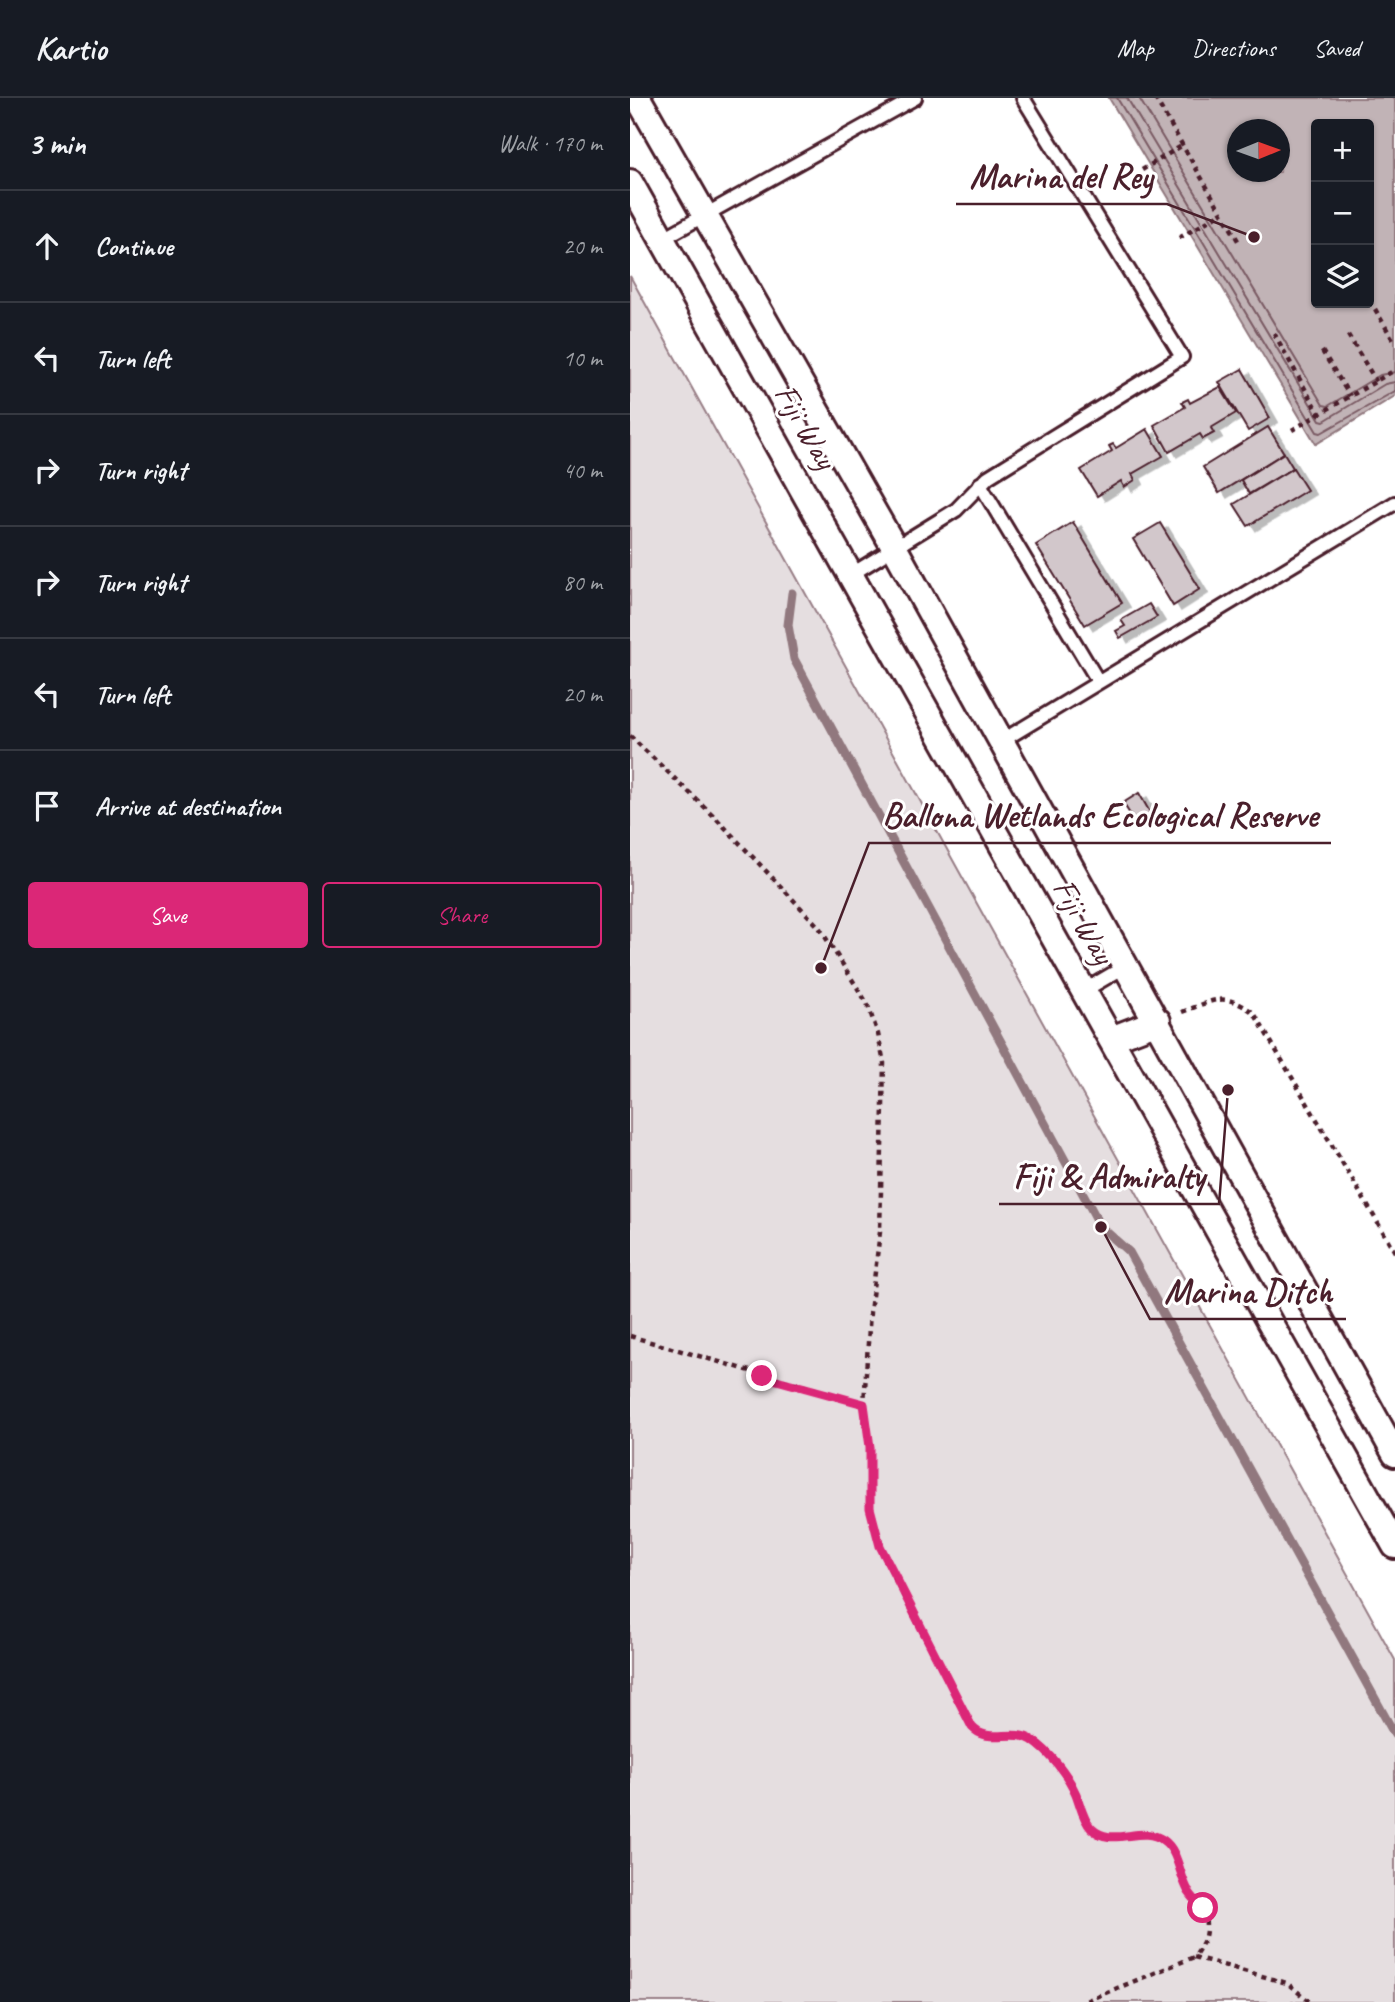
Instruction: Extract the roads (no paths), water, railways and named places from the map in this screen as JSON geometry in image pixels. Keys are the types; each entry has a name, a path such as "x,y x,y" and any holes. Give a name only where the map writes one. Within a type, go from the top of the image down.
{"street":[{"name":"Fiji Way","path":"638,98 894,547 1395,1454"},
{"name":"Fiji Way","path":"630,182 1395,1546"},
{"path":"1111,1039 1158,1021"}],"lane":[{"path":"662,239 792,170 915,98"},
{"path":"852,574 957,510 979,484 1182,357 1023,98"},
{"path":"979,484 1098,681"},
{"path":"1000,742 1395,503"},
{"path":"1084,990 1126,966"}],"water":[{"path":"1109,98 1395,98 1395,396 1316,444"}],"waterway":[{"path":"792,593 788,625 794,659 1101,1227 1129,1252 1395,1735"}],"place":[{"name":"Marina del Rey","path":"1254,237"},
{"name":"Ballona Wetlands Ecological Reserve","path":"821,968"},
{"name":"Fiji & Admiralty","path":"1228,1090"},
{"name":"Marina Ditch","path":"1101,1227"}]}
